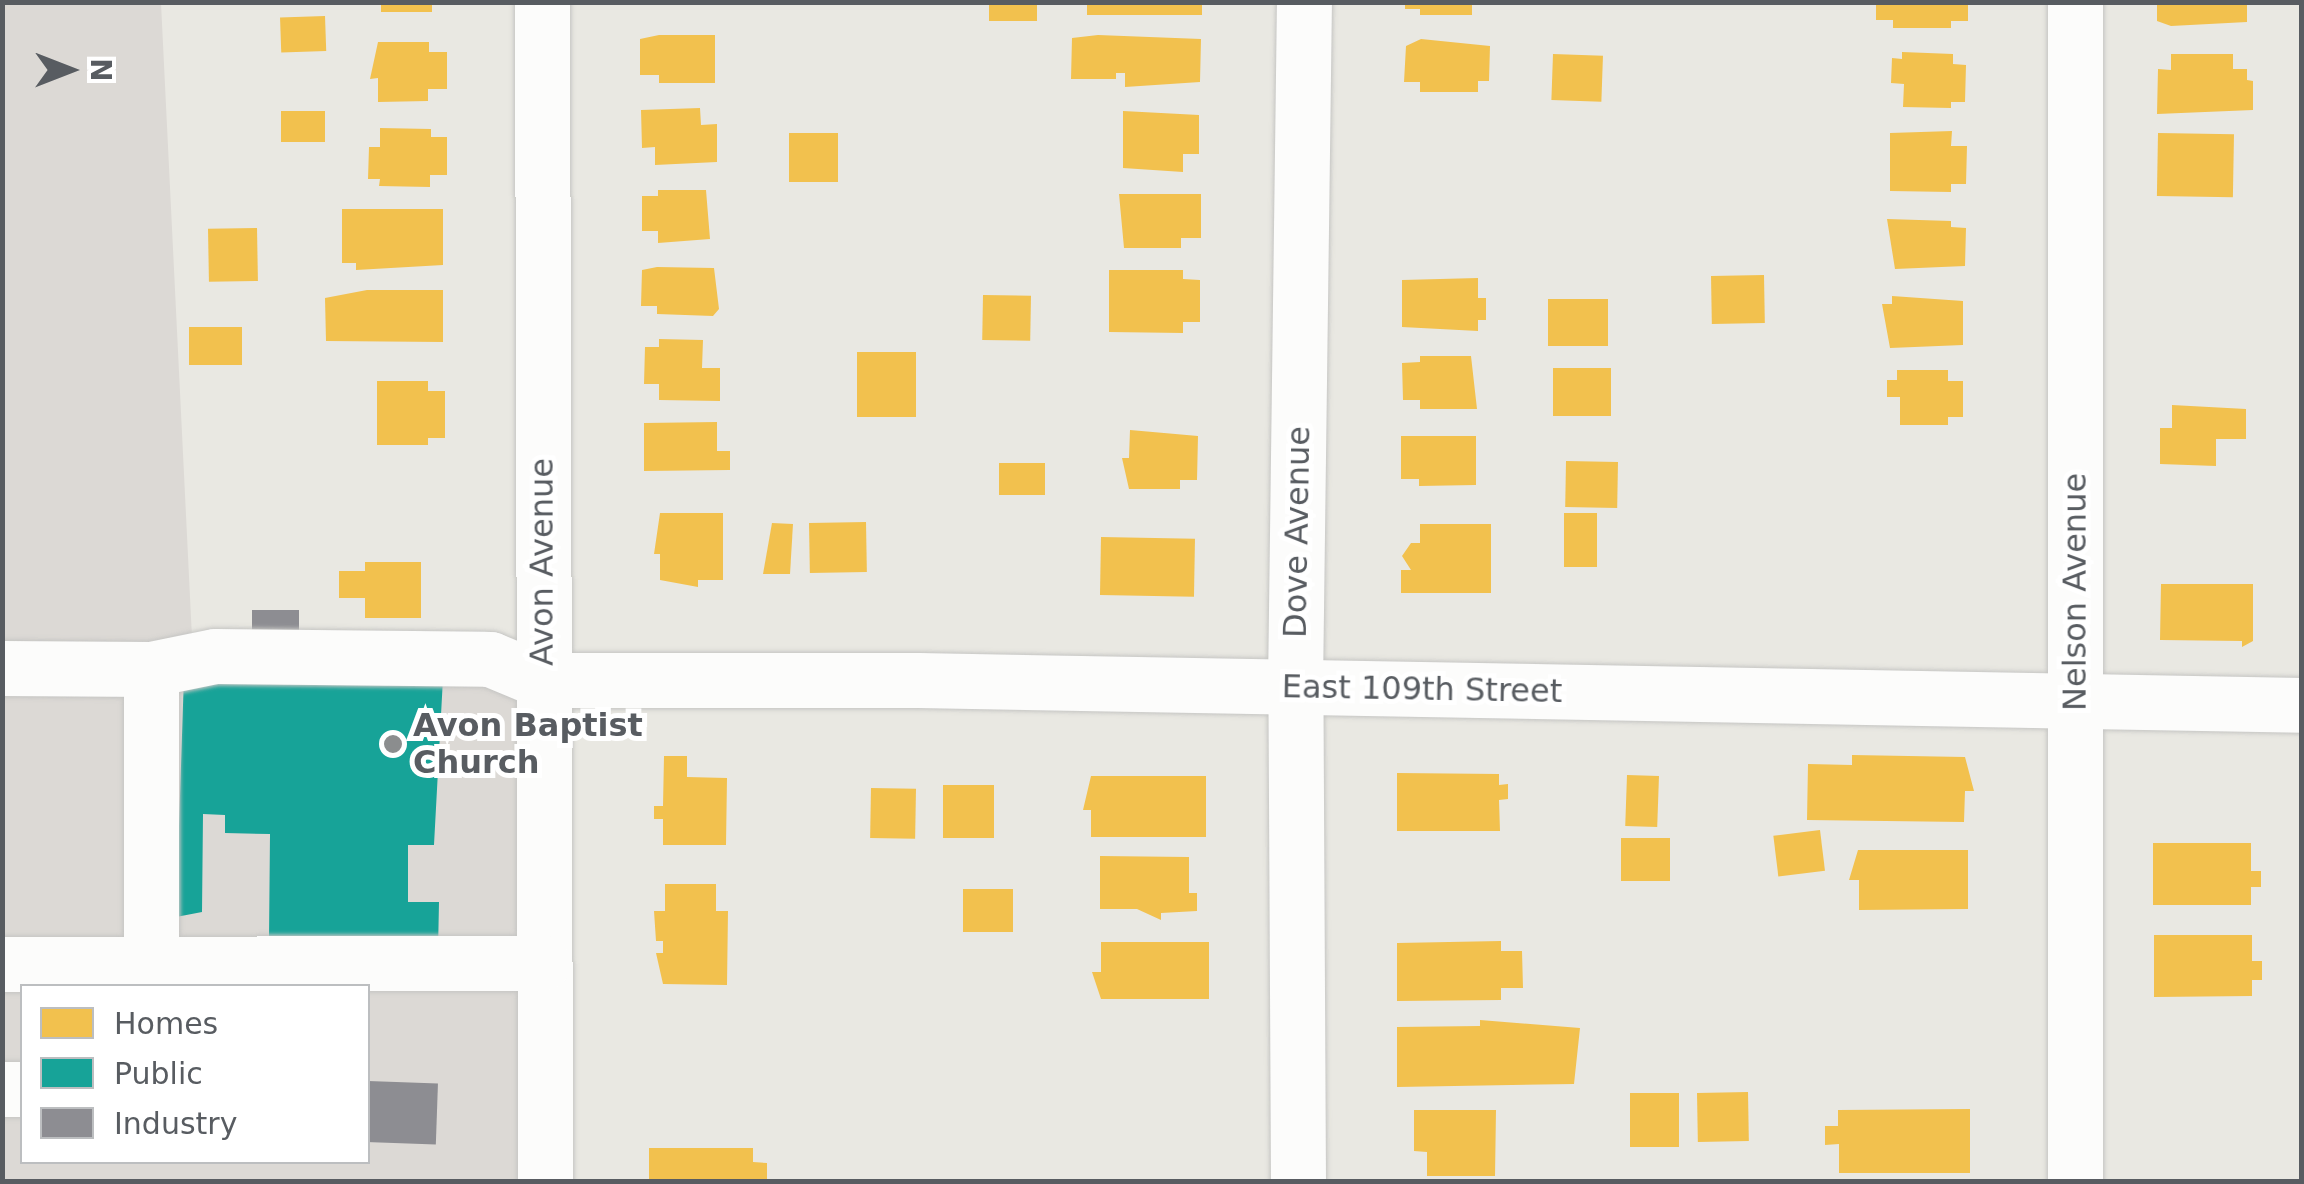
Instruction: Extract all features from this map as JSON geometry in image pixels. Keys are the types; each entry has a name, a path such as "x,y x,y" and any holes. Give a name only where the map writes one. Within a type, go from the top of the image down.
{"street":[{"name":"Avon Avenue","path":"542,2 545,1182"},
{"name":"Dove Avenue","path":"1298,1182 1295,686 1304,2"},
{"name":"Nelson Avenue","path":"2075,2 2075,1182"},
{"path":"2,668 151,669 215,656 490,659 542,680"},
{"path":"151,669 151,964"},
{"name":"East 109th Street","path":"542,680 1295,686 2302,704"},
{"path":"2,964 543,962"}],"shaded area":[{"path":"2,3 161,3 192,638 541,644 545,1181 3,1181"}],"building: Homes":[{"path":"381,2 432,2 432,12 381,12"},
{"path":"989,2 1037,2 1037,21 989,21"},
{"path":"1087,2 1202,2 1202,15 1087,15"},
{"path":"1876,2 1968,2 1968,21 1951,21 1951,28 1893,28 1893,20 1876,20"},
{"path":"2157,2 2247,2 2247,22 2171,26 2157,21"},
{"path":"1405,3 1472,3 1472,15 1420,15 1420,9 1405,9"},
{"path":"325,16 326,51 281,53 280,18"},
{"path":"715,35 715,83 659,83 659,75 640,75 640,39"},
{"path":"1098,35 1201,39 1200,82 1125,87 1125,73 1116,73 1116,79 1071,79 1072,38"},
{"path":"1421,39 1490,46 1489,81 1478,81 1478,92 1420,92 1420,82 1404,82 1406,46"},
{"path":"378,42 429,42 429,52 447,52 447,89 428,89 428,101 378,102 378,78 370,79"},
{"path":"1902,52 1953,54 1953,64 1966,65 1965,102 1951,102 1951,108 1903,107 1904,84 1891,83 1892,58 1902,59"},
{"path":"1553,54 1603,56 1601,102 1551,100"},
{"path":"2171,54 2233,54 2233,69 2247,69 2247,80 2253,81 2253,110 2157,114 2158,69 2171,70"},
{"path":"700,108 701,125 717,124 717,162 655,165 655,147 642,148 641,110"},
{"path":"281,111 325,111 325,142 281,142"},
{"path":"1123,111 1199,115 1199,154 1183,154 1183,172 1123,168"},
{"path":"380,128 431,129 431,137 447,137 447,175 430,175 430,187 379,186 380,179 368,179 369,147 380,147"},
{"path":"1952,131 1951,146 1967,146 1966,184 1951,184 1951,192 1890,191 1890,133"},
{"path":"789,133 838,133 838,182 789,182"},
{"path":"2158,133 2234,134 2233,197 2157,196"},
{"path":"658,190 706,190 710,239 658,243 658,231 642,231 642,196 658,196"},
{"path":"1119,194 1201,194 1201,238 1181,238 1181,248 1124,248"},
{"path":"342,209 443,209 443,265 356,270 356,263 342,263"},
{"path":"1887,219 1951,221 1951,227 1966,228 1965,266 1895,269"},
{"path":"257,228 258,281 209,282 208,229"},
{"path":"714,268 719,309 713,316 657,314 657,306 641,306 642,270"},
{"path":"1109,270 1183,270 1183,279 1200,280 1200,322 1183,322 1183,333 1109,332"},
{"path":"1764,275 1765,323 1712,324 1711,276"},
{"path":"1478,278 1478,298 1486,298 1486,320 1478,320 1478,331 1402,327 1402,280"},
{"path":"367,290 443,290 443,342 326,341 325,298"},
{"path":"983,295 1031,296 1030,341 982,340"},
{"path":"1892,296 1963,301 1963,345 1890,348 1882,304 1892,304"},
{"path":"1548,299 1608,299 1608,346 1548,346"},
{"path":"189,327 242,327 242,365 189,365"},
{"path":"659,339 703,340 702,368 720,368 720,401 659,400 659,384 644,384 645,347 659,347"},
{"path":"857,352 916,352 916,417 857,417"},
{"path":"1420,356 1471,356 1477,409 1420,409 1420,400 1403,400 1402,363 1420,362"},
{"path":"1553,368 1611,368 1611,416 1553,416"},
{"path":"1897,370 1948,370 1948,381 1963,381 1963,417 1948,417 1948,425 1900,425 1900,397 1887,397 1887,380 1897,380"},
{"path":"377,381 428,381 428,391 445,391 445,438 428,438 428,445 377,445"},
{"path":"2172,405 2246,409 2246,439 2216,439 2216,466 2160,464 2160,428 2172,428"},
{"path":"717,422 717,451 730,451 730,470 644,471 644,423"},
{"path":"1130,430 1198,436 1197,480 1180,480 1180,489 1129,489 1122,458 1129,458"},
{"path":"1401,436 1476,436 1476,485 1419,486 1419,479 1401,479"},
{"path":"1566,461 1618,462 1617,508 1565,507"},
{"path":"999,463 1045,463 1045,495 999,495"},
{"path":"660,513 723,513 723,580 698,580 698,587 660,580 660,554 654,554"},
{"path":"1564,513 1597,513 1597,567 1564,567"},
{"path":"866,522 867,572 810,573 809,523"},
{"path":"772,523 793,524 790,574 763,574"},
{"path":"1420,524 1491,524 1491,593 1401,593 1401,570 1411,570 1402,556 1411,543 1420,543"},
{"path":"1101,537 1195,539 1194,597 1100,595"},
{"path":"365,562 421,562 421,618 365,618 365,598 339,598 339,571 365,571"},
{"path":"2161,584 2253,584 2253,641 2242,647 2242,641 2160,640"},
{"path":"1852,755 1965,757 1974,791 1965,791 1964,822 1807,820 1808,764 1852,765"},
{"path":"664,756 687,756 687,777 727,778 726,845 663,845 663,819 654,819 654,806 663,806"},
{"path":"1397,773 1499,774 1499,785 1508,784 1508,799 1499,800 1500,831 1397,831"},
{"path":"1627,775 1659,776 1657,827 1625,826"},
{"path":"1091,776 1206,776 1206,837 1091,837 1091,810 1083,810"},
{"path":"943,785 994,785 994,838 943,838"},
{"path":"871,788 916,789 915,839 870,838"},
{"path":"1820,830 1825,871 1778,876 1773,836"},
{"path":"1621,838 1670,838 1670,881 1621,881"},
{"path":"2153,843 2251,843 2251,871 2261,871 2261,887 2251,887 2251,905 2153,905"},
{"path":"1858,850 1968,850 1968,909 1859,910 1859,880 1849,880"},
{"path":"1100,856 1189,857 1189,893 1197,893 1197,911 1161,913 1161,920 1137,909 1100,909"},
{"path":"665,884 716,884 716,911 728,911 727,985 663,984 656,953 663,953 663,941 656,941 654,911 665,911"},
{"path":"963,889 1013,889 1013,932 963,932"},
{"path":"2154,935 2252,935 2252,961 2262,961 2262,980 2252,980 2252,996 2154,997"},
{"path":"1501,941 1501,951 1522,951 1523,988 1501,988 1501,1000 1397,1001 1397,943"},
{"path":"1101,942 1209,942 1209,999 1101,999 1092,972 1101,972"},
{"path":"1480,1020 1580,1028 1574,1084 1397,1087 1397,1027 1480,1026"},
{"path":"1748,1092 1749,1141 1698,1142 1697,1093"},
{"path":"1630,1093 1679,1093 1679,1147 1630,1147"},
{"path":"1970,1109 1970,1173 1839,1173 1839,1144 1825,1145 1825,1126 1838,1126 1838,1110"},
{"path":"1414,1110 1496,1110 1495,1176 1427,1176 1427,1152 1414,1151"},
{"path":"649,1148 753,1148 753,1162 767,1163 767,1182 649,1182"}],"building: Public":[{"path":"184,675 443,678 434,845 408,845 408,902 439,902 438,951 269,939 270,834 225,833 225,815 203,814 202,912 176,917"}],"building: Industry":[{"path":"252,610 299,610 299,643 252,643"},
{"path":"370,1081 438,1083 436,1144 370,1142"}],"place":[{"name":"Avon Baptist Church","path":"393,744"}]}
